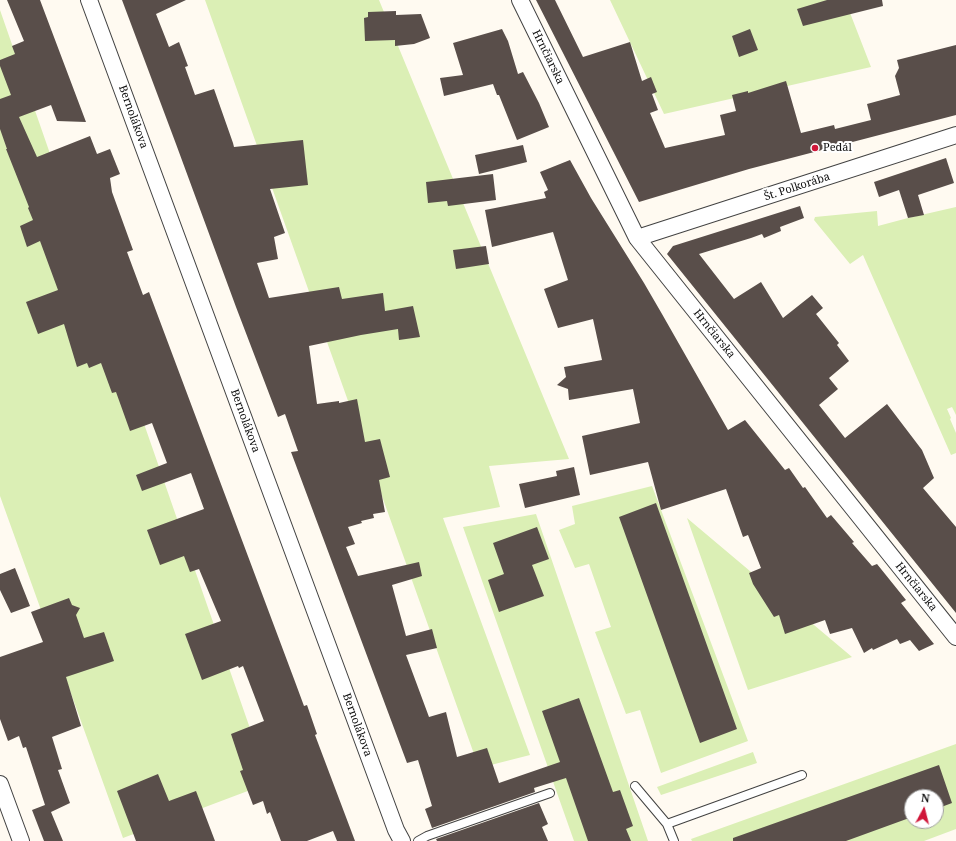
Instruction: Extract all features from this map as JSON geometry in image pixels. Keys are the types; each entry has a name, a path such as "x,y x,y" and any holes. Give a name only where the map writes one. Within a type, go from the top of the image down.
{"street":[{"name":"Bernolákova","path":"89,0 394,823 402,841"},
{"name":"Hrnčiarska","path":"520,0 637,238 956,637"},
{"name":"Št. Polkorába","path":"637,238 956,135"},
{"path":"0,784 21,841"}],"lane":[{"path":"667,824 802,774"},
{"path":"635,786 667,824 674,841"},
{"path":"418,841 427,836 550,793"}],"green space":[{"path":"205,0 379,0 569,459 489,466 500,507 443,518 530,755 479,768"},
{"path":"610,0 845,0 871,67 664,114"},
{"path":"0,10 269,783 123,838 0,496"},
{"path":"956,207 956,415 952,407 947,409 956,433 956,453 951,455 863,255 850,264 814,220 815,217 877,211 878,226"},
{"path":"652,486 748,741 661,773 640,710 626,714 595,632 611,627 589,564 575,568 559,530 575,524 572,506"},
{"path":"536,514 648,841 574,841 463,527"},
{"path":"687,518 852,657 748,690"},
{"path":"956,744 956,829 924,841 692,841 691,839"},
{"path":"753,752 757,763 661,795 657,787"}],"building":[{"path":"7,0 40,0 86,122 57,121 51,105 19,117 37,157 90,136 97,154 110,149 120,174 110,178 112,192 133,250 127,252 143,295 149,292 304,706 307,705 317,734 315,735 355,841 337,841 333,831 307,841 281,841 270,812 267,814 263,801 253,805 240,771 243,770 231,734 264,721 243,666 239,668 238,666 202,680 185,634 221,621 199,569 190,572 184,556 160,565 147,530 204,509 191,473 142,491 136,475 167,463 152,423 130,431 116,392 112,393 101,363 89,368 87,363 77,367 64,324 38,334 26,302 58,290 40,241 27,247 20,226 33,220 0,129 0,99 11,95 0,66 0,60 15,54 12,46 24,41"},
{"path":"122,0 186,0 156,14 169,47 179,42 188,66 185,67 195,95 214,89 234,147 303,140 308,185 270,189 285,233 274,237 278,259 257,263 269,298 339,287 342,299 383,293 385,311 413,306 420,337 399,340 398,329 309,346 317,404 339,401 339,403 357,399 365,442 380,439 390,477 379,480 385,512 373,514 374,518 361,521 362,523 348,527 355,544 346,547 358,576 419,562 422,576 392,585 406,636 432,629 437,648 406,655 429,717 446,712 457,757 487,748 499,783 560,762 542,711 579,698 613,792 620,790 633,826 626,829 631,841 588,841 566,778 534,788 535,792 432,828 425,809 432,806 418,760 407,763 291,452 298,451 285,414 278,417"},
{"path":"536,0 555,0 583,57 630,42 642,81 651,77 657,92 652,94 658,110 650,113 665,148 725,135 720,115 736,111 732,95 748,91 748,93 786,81 801,133 834,125 835,129 871,120 867,104 900,95 895,76 899,68 897,60 956,45 956,115 749,169 639,202"},
{"path":"827,0 882,0 883,6 803,26 797,9"},
{"path":"396,11 396,15 421,14 430,38 414,44 395,46 395,40 365,41 364,18 368,17 368,12"},
{"path":"502,29 508,41 518,74 523,72 539,103 549,127 517,140 493,84 444,96 440,78 463,75 453,43"},
{"path":"750,29 758,50 739,57 732,36"},
{"path":"523,145 527,162 479,174 475,155"},
{"path":"946,158 954,183 918,195 924,215 908,218 899,190 879,197 874,182"},
{"path":"570,160 591,198 644,283 728,430 745,420 785,470 789,468 803,488 805,487 827,518 831,515 872,566 877,564 906,600 901,603 934,644 919,651 910,640 900,644 897,639 873,650 872,648 864,653 852,628 830,634 825,620 785,634 779,615 774,617 753,584 749,573 761,568 748,535 743,537 726,489 661,510 648,462 590,475 582,436 640,423 633,389 569,400 568,389 557,385 566,377 564,367 602,360 593,319 558,328 544,289 568,280 553,232 492,247 485,210 546,198 544,192 548,190 540,172"},
{"path":"493,174 496,200 448,206 447,201 428,203 426,182"},
{"path":"800,206 804,218 780,227 781,231 764,238 762,234 699,254 734,299 761,282 783,318 812,295 823,308 816,314 839,343 837,345 849,361 829,378 838,389 819,405 845,438 887,404 922,450 934,478 923,488 956,527 956,613 667,254 673,246"},
{"path":"486,246 489,264 456,269 453,250"},
{"path":"574,467 580,495 525,508 519,484 557,476 556,471"},
{"path":"656,503 737,729 700,743 619,517"},
{"path":"537,527 549,559 532,565 544,596 499,612 488,580 504,574 493,543"},
{"path":"15,568 30,606 11,613 0,590 0,574"},
{"path":"69,598 72,605 80,608 76,615 84,638 104,632 114,661 66,677 81,726 52,737 62,769 58,770 70,803 51,812 63,841 44,841 32,810 45,805 26,747 23,748 19,736 8,741 0,719 0,657 43,642 31,612"},
{"path":"939,765 952,803 944,806 944,789 904,789 904,820 846,841 733,841 733,838"},
{"path":"158,774 169,801 196,791 215,841 136,841 117,791"},
{"path":"539,803 548,824 542,827 548,841 437,841 436,839"}],"place":[{"name":"Pedál","path":"815,148"}]}
